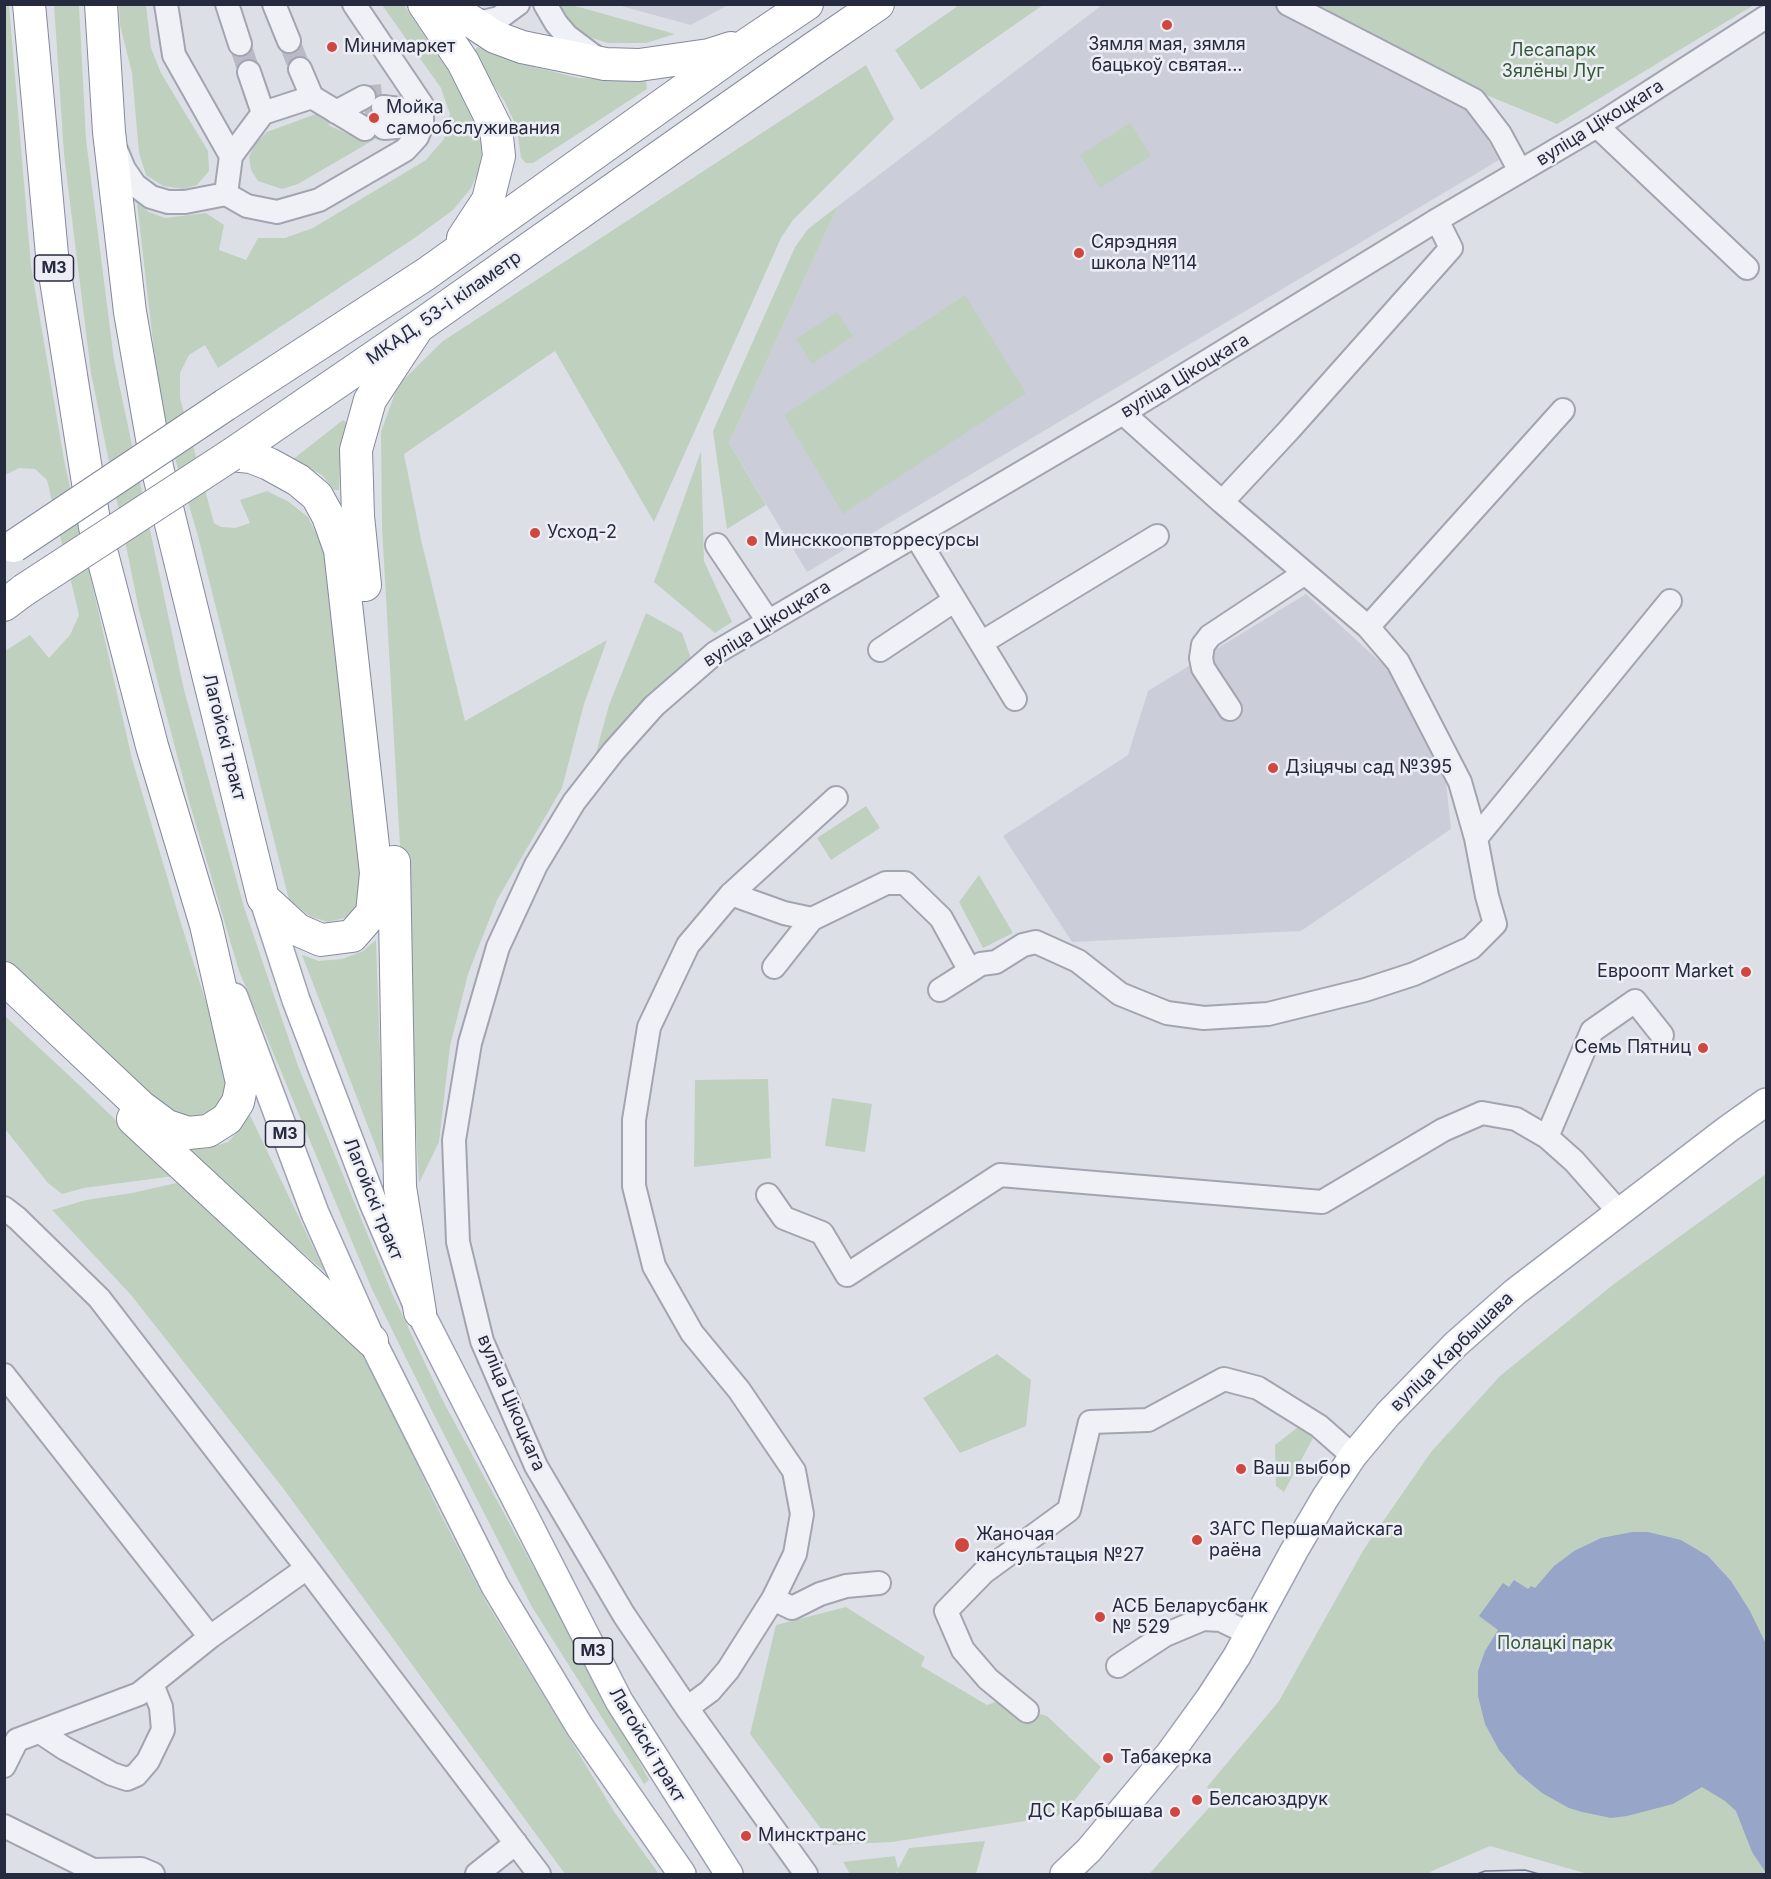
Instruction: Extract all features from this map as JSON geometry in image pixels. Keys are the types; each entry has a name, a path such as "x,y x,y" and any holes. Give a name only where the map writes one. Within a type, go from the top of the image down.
{"highway":[{"name":"М3","path":"101,4 109,132"},
{"path":"424,4 463,62 484,103 496,128 499,156 488,200 479,217 463,238 426,274"},
{"path":"9,550 426,274 807,4"},
{"name":"МКАД, 53-і кіламетр","path":"14,597 231,455 418,327 878,4"},
{"name":"М3","path":"29,5 52,255 95,527 152,746 206,925"},
{"path":"458,13 495,37 522,46 605,64 639,65 679,60 710,55 749,43"},
{"name":"Лагойскі тракт","path":"109,132 130,312 157,466 263,898"},
{"path":"418,327 370,400 356,450 358,516 394,871 400,1187 420,1312"},
{"path":"231,455 269,464 298,480 317,496 328,516 340,550 376,873 372,913 352,936 321,940 298,930 263,898"},
{"path":"4,978 140,1106 167,1126 188,1133 208,1131 227,1119 238,1102 242,1083 206,925"},
{"path":"4,1000 372,1341"}],"main road":[{"name":"Лагойскі тракт","path":"263,898 297,1000 369,1192 420,1312 619,1701 729,1875"},
{"name":"М3","path":"206,925 315,1213 372,1341 495,1586 580,1726 682,1875"},
{"name":"вуліца Карбышава","path":"1064,1875 1089,1850 1170,1753 1209,1699 1250,1634 1299,1542 1353,1456 1388,1414 1456,1344 1515,1292 1767,1102"}],"street":[{"path":"166,4 174,55 231,156"},
{"path":"226,4 240,44"},
{"path":"274,4 289,41"},
{"path":"109,132 124,169 135,185 151,197 168,202 185,202 226,194 247,206 277,212 319,200 405,150 417,137 422,124 422,105 354,4"},
{"path":"458,13 487,21 499,18 518,4"},
{"path":"545,4 567,36 605,64"},
{"path":"1288,4 1474,100 1500,134 1520,171"},
{"name":"вуліца Цікоцкага","path":"806,1875 624,1615 536,1466 482,1341 458,1242 454,1140 470,1043 498,947 541,856 574,802 613,753 654,706 715,653 1123,413 1437,220 1597,126 1767,17"},
{"path":"300,69 312,97 336,112 374,112 422,124"},
{"path":"249,72 263,113"},
{"path":"374,112 409,85"},
{"path":"226,194 231,156 263,113 312,97"},
{"path":"1597,126 1747,268"},
{"path":"1222,502 1451,248 1437,220"},
{"path":"1368,627 1563,410"},
{"path":"940,990 981,964 996,962 1023,945 1036,942 1078,961 1120,994 1167,1012 1204,1018 1268,1014 1365,990 1414,974 1471,948 1496,924 1487,896 1476,838 1460,782 1398,662 1368,627 1222,502 1123,413"},
{"path":"916,536 1015,699"},
{"path":"981,643 1157,536"},
{"path":"717,545 768,621"},
{"path":"1230,709 1203,668 1201,658 1203,645 1210,636 1305,573"},
{"path":"880,650 955,600"},
{"path":"1476,838 1670,601"},
{"path":"687,1708 710,1691 728,1670 773,1599 795,1554 802,1514 795,1471 739,1390 692,1333 654,1266 634,1186 634,1120 649,1027 688,945 730,894 836,798"},
{"path":"774,967 812,919 886,883 905,883 941,918 970,971"},
{"path":"730,894 784,913 812,919"},
{"path":"1547,1137 1592,1031 1635,1001 1662,1035"},
{"path":"768,1195 784,1218 822,1233 847,1275 1000,1175 1322,1202 1443,1130 1482,1113 1516,1119 1547,1137 1574,1161 1619,1212"},
{"path":"4,1208 99,1298 308,1568 539,1875"},
{"path":"4,1375 210,1637"},
{"path":"1027,1711 988,1679 963,1650 946,1611 984,1572 1069,1510 1090,1422 1148,1420 1224,1379 1258,1388 1319,1426 1353,1456"},
{"path":"4,1766 17,1740 139,1694 210,1637 308,1568"},
{"path":"773,1599 792,1608 820,1594 846,1586 879,1583"},
{"path":"1118,1666 1165,1635 1203,1619 1221,1620 1250,1634"},
{"path":"40,1732 112,1774 127,1779 136,1775 148,1761 164,1730 161,1707 152,1684"},
{"path":"4,1826 93,1870 141,1869 153,1875"},
{"path":"477,1875 517,1846"}],"shaded area":[{"path":"617,5 728,5 691,25"},
{"name":"Сярэдняя школа №114","path":"1102,5 1317,5 1479,92 1509,128 1488,140 1499,160 807,572 729,443 838,206"},
{"name":"Дзіцячы сад №395","path":"1306,594 1387,668 1446,782 1451,829 1301,931 1072,942 1003,836 1128,755 1148,691"}],"green space":[{"path":"4,5 9,5 31,266 65,465 132,759 230,1078 225,1098 214,1109 198,1117 185,1119 151,1100 5,964 5,651 30,635 49,658 70,635 79,615 47,480 35,469 19,468 5,475"},
{"path":"54,5 79,5 86,139 114,360 184,690 244,907 298,1066 391,1291 443,1401 649,1780 644,1784 532,1607 432,1411 371,1287 239,971 189,801 139,610 91,373 64,154"},
{"path":"119,5 146,5 151,48 161,73 208,151 209,171 197,185 183,189 163,186 146,175 139,153 132,73 120,25"},
{"path":"382,5 404,5 465,95 481,139 482,164 471,188 453,210 416,237 218,368 205,345 189,355 180,373 180,398 214,523 221,527 235,528 250,523 240,500 267,491 289,502 308,517 323,547 337,611 367,876 361,905 348,917 329,922 311,917 289,900 198,536 161,411 137,203 149,212 165,218 206,213 224,225 219,250 246,260 258,238 285,238 313,228 426,160 444,139 450,114 441,88"},
{"path":"553,5 572,5 675,34 646,43 608,43 582,35 565,26"},
{"path":"959,5 1043,5 921,90 895,50"},
{"name":"Лесапарк Зялёны Луг","path":"1318,5 1754,5 1557,124 1479,92"},
{"path":"477,47 530,66 579,78 646,79 647,89 533,163 526,163 521,158 517,128 505,102 472,54"},
{"path":"866,65 894,119 793,220 781,238 654,522 555,351 404,454 422,544 465,721 607,640 584,704 562,788 497,900 468,974 450,1046 439,1142 419,1183 382,527 381,432 398,385 443,341"},
{"path":"321,112 330,126 355,137 384,134 298,184 282,189 258,181 251,170 249,157 255,144 267,132"},
{"path":"1130,123 1151,156 1100,188 1080,155"},
{"path":"838,206 729,443 766,505 727,529 713,431 795,247 808,229"},
{"path":"965,295 1026,393 843,514 784,415"},
{"path":"837,312 853,336 812,364 796,339"},
{"path":"343,420 350,425 340,458 339,490 334,490 322,475 292,460"},
{"path":"701,451 704,561 732,622 715,633 654,582"},
{"path":"646,613 682,633 693,664 593,764 609,705"},
{"path":"866,806 880,828 831,860 817,838"},
{"path":"979,875 1013,933 983,948 959,902"},
{"path":"376,940 384,1168 302,955 319,961 342,959 363,951"},
{"path":"4,1015 174,1176 84,1188 62,1194 48,1183 5,1129"},
{"path":"768,1079 771,1158 694,1167 695,1080"},
{"path":"832,1098 872,1104 865,1152 825,1146"},
{"path":"249,1113 325,1272 181,1148 206,1149 228,1142 241,1128"},
{"name":"Полацкі парк","path":"1766,1174 1766,1874 1588,1874 1490,1846 1428,1874 1149,1874 1217,1799 1207,1787 1279,1701 1364,1549 1431,1452 1500,1376 1614,1284"},
{"path":"181,1182 333,1318 362,1355 381,1388 438,1509 486,1602 615,1813 659,1874 565,1874 283,1488 131,1295 52,1210 86,1200"},
{"path":"997,1354 1031,1380 1026,1426 960,1453 923,1398"},
{"path":"1298,1427 1313,1438 1284,1492 1276,1486 1275,1445"},
{"path":"846,1607 925,1657 921,1666 987,1705 995,1702 1047,1716 1101,1767 1071,1805 1057,1816 892,1842 833,1845 750,1734 776,1625"},
{"path":"985,1841 976,1874 898,1874 897,1871 896,1874 850,1874 843,1862 895,1856 898,1869 909,1848"}],"water":[{"path":"1632,1532 1648,1532 1681,1540 1708,1556 1731,1581 1750,1611 1766,1644 1766,1873 1752,1852 1736,1811 1725,1801 1702,1787 1673,1804 1627,1816 1611,1818 1582,1812 1569,1808 1542,1793 1518,1773 1499,1750 1485,1724 1478,1696 1478,1671 1485,1651 1498,1630 1479,1616 1503,1583 1509,1587 1514,1580 1528,1589 1531,1586 1535,1588 1554,1566 1574,1551 1601,1538"}],"tunnel":[{"path":"289,41 300,69"},
{"path":"240,44 249,72"},
{"path":"364,97 382,95"},
{"path":"365,115 383,114"}],"tram line":[{"path":"1477,1874 1485,1871 1525,1870 1539,1874"}],"place":[{"name":"Зямля мая, зямля бацькоў святая...","path":"1167,25"},
{"name":"Минимаркет","path":"332,47"},
{"name":"Мойка самообслуживания","path":"374,118"},
{"name":"Сярэдняя школа №114","path":"1079,253"},
{"name":"Усход-2","path":"535,533"},
{"name":"Минсккоопвторресурсы","path":"752,541"},
{"name":"Дзіцячы сад №395","path":"1273,768"},
{"name":"Евроопт Market","path":"1746,972"},
{"name":"Семь Пятниц","path":"1703,1048"},
{"name":"Ваш выбор","path":"1241,1469"},
{"name":"ЗАГС Першамайскага раёна","path":"1197,1540"},
{"name":"Жаночая кансультацыя №27","path":"962,1545"},
{"name":"АСБ Беларусбанк № 529","path":"1100,1617"},
{"name":"Табакерка","path":"1108,1758"},
{"name":"Белсаюздрук","path":"1197,1800"},
{"name":"ДС Карбышава","path":"1175,1812"},
{"name":"Минсктранс","path":"746,1836"}]}
